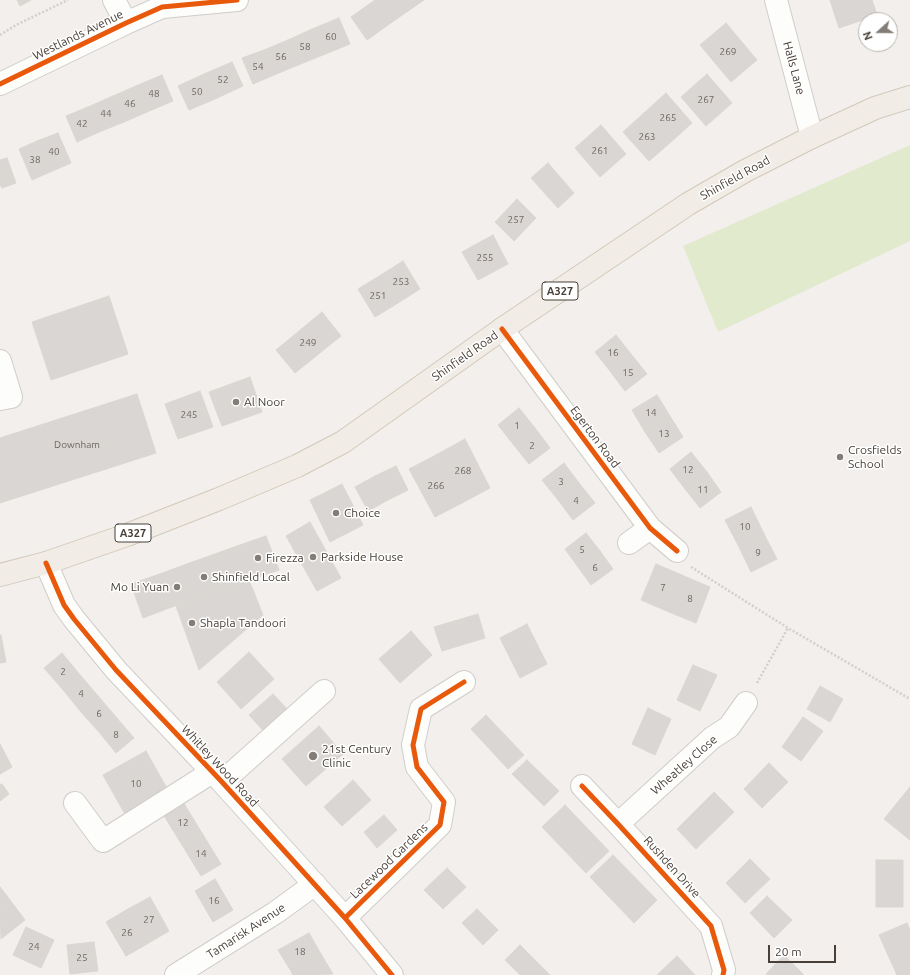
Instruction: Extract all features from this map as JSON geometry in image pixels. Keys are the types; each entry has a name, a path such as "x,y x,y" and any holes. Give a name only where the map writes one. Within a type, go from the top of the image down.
{"main road":[{"name":"Shinfield Road","path":"0,575 46,563 113,540 219,499 297,466 343,442 502,329 688,204 745,171 812,136 875,108 910,97"}],"street":[{"path":"114,0 126,23"},
{"name":"Westlands Avenue","path":"0,84 162,7 237,0"},
{"name":"Halls Lane","path":"776,0 812,136"},
{"name":"Egerton Road","path":"502,329 650,528 677,551"},
{"path":"0,361 5,398"},
{"path":"629,542 650,528"},
{"name":"Whitley Wood Road","path":"46,563 64,605 116,670 217,777 345,918 392,975"},
{"name":"Lacewood Gardens","path":"345,918 440,825 444,802 417,767 413,744 421,709 464,682"},
{"path":"217,777 324,691"},
{"name":"Wheatley Close","path":"618,824 712,738 729,727 746,703"},
{"name":"Whitley Wood Road","path":"75,803 103,841 217,777"},
{"name":"Rushden Drive","path":"582,786 711,926 724,970 723,975"},
{"name":"Tamarisk Avenue","path":"176,975 275,913 314,884"}],"path":[{"path":"0,35 16,25 68,0"},
{"path":"677,551 690,567 788,628 910,699"},
{"path":"746,703 788,628"}],"green space":[{"path":"910,145 910,241 718,332 683,246"}],"building":[{"path":"17,0 31,0 20,6"},
{"path":"375,0 381,0 395,20 367,40 351,17"},
{"path":"381,0 424,0 395,20"},
{"path":"830,0 872,0 876,12 858,12 858,22 839,28"},
{"path":"339,18 350,44 323,55 312,29"},
{"path":"726,23 757,60 731,82 700,45"},
{"path":"312,29 323,55 298,65 288,40"},
{"path":"288,40 298,65 274,75 264,50"},
{"path":"264,50 274,75 253,84 242,58"},
{"path":"232,62 243,86 215,99 204,74"},
{"path":"204,74 215,99 189,110 178,86"},
{"path":"707,74 732,103 706,126 681,97"},
{"path":"162,75 173,101 147,112 136,86"},
{"path":"136,86 147,112 124,122 113,96"},
{"path":"666,93 692,123 671,142 644,113"},
{"path":"113,96 124,122 99,132 88,107"},
{"path":"88,107 99,132 77,142 66,116"},
{"path":"644,113 671,142 649,161 623,132"},
{"path":"601,125 626,154 600,177 575,148"},
{"path":"58,133 71,163 50,172 37,141"},
{"path":"37,141 50,172 32,180 19,149"},
{"path":"7,158 16,183 2,188 0,184 0,160"},
{"path":"548,163 574,193 558,208 531,178"},
{"path":"517,199 536,218 514,241 495,222"},
{"path":"493,235 508,264 478,280 462,252"},
{"path":"403,261 420,289 398,303 381,275"},
{"path":"381,275 398,303 375,317 358,289"},
{"path":"109,296 128,354 51,380 32,322"},
{"path":"322,312 341,336 295,373 276,350"},
{"path":"616,335 631,354 610,371 595,352"},
{"path":"631,354 647,374 625,391 610,371"},
{"name":"Al Noor","path":"250,377 262,412 222,426 209,392"},
{"path":"200,391 213,427 178,439 165,404"},
{"path":"137,394 156,453 0,503 0,438"},
{"path":"657,395 670,416 645,432 632,410"},
{"path":"519,408 535,428 513,444 498,425"},
{"path":"670,416 683,437 659,453 645,432"},
{"path":"535,428 550,448 529,464 513,444"},
{"path":"465,439 490,488 462,503 436,455"},
{"path":"691,452 707,472 685,489 670,469"},
{"path":"436,455 462,503 435,517 409,469"},
{"path":"564,463 579,483 558,500 542,480"},
{"path":"396,466 408,490 388,500 375,476"},
{"path":"707,472 721,492 700,508 685,489"},
{"path":"375,476 388,500 368,511 355,487"},
{"path":"579,483 595,503 573,520 558,500"},
{"name":"Choice","path":"342,484 363,525 330,542 310,500"},
{"path":"751,507 764,534 739,547 725,520"},
{"name":"Parkside House","path":"310,522 341,578 317,591 286,536"},
{"path":"586,533 600,551 578,567 565,549"},
{"path":"764,534 777,559 751,572 739,547"},
{"name":"Firezza","path":"266,536 279,570 249,580 237,546"},
{"path":"237,546 249,580 224,589 212,555"},
{"path":"600,551 613,569 591,585 578,567"},
{"name":"Shinfield Local","path":"212,555 224,589 196,599 184,565"},
{"path":"656,564 684,576 669,612 641,600"},
{"name":"Mo Li Yuan","path":"184,565 196,599 169,608 157,575"},
{"path":"157,575 169,608 143,618 131,584"},
{"path":"684,576 710,587 696,623 669,612"},
{"path":"249,580 263,615 199,670 176,606"},
{"path":"478,614 485,638 442,651 434,627"},
{"path":"527,624 547,664 520,678 500,638"},
{"path":"411,631 432,655 400,683 379,659"},
{"path":"0,635 6,662 0,663"},
{"path":"249,652 274,679 241,709 217,682"},
{"path":"62,653 81,676 64,691 44,668"},
{"path":"693,665 717,675 700,711 677,700"},
{"path":"81,676 99,697 81,712 64,691"},
{"path":"820,686 843,699 830,722 807,709"},
{"path":"273,694 291,713 267,735 249,715"},
{"path":"99,697 116,717 99,732 81,712"},
{"path":"648,708 671,719 655,755 632,744"},
{"path":"486,715 524,755 508,769 471,729"},
{"path":"116,717 134,738 116,753 99,732"},
{"path":"803,717 823,731 801,761 782,747"},
{"name":"21st Century Clinic","path":"319,726 343,754 306,786 282,759"},
{"path":"0,744 12,767 0,774"},
{"path":"146,751 169,792 126,816 103,775"},
{"path":"527,760 559,791 544,806 512,774"},
{"path":"769,763 788,782 762,808 744,789"},
{"path":"353,780 371,800 342,826 324,807"},
{"path":"2,784 9,794 0,801 0,785"},
{"path":"910,787 910,840 884,819"},
{"path":"714,792 734,812 696,849 677,829"},
{"path":"183,802 202,833 182,845 163,814"},
{"path":"565,805 609,851 586,873 542,827"},
{"path":"384,815 397,830 377,848 364,832"},
{"path":"202,833 221,864 201,876 182,845"},
{"path":"613,855 657,900 634,923 590,877"},
{"path":"750,859 770,879 745,903 726,883"},
{"path":"876,860 903,860 903,907 876,907"},
{"path":"447,868 466,887 443,909 424,890"},
{"path":"215,879 233,910 213,922 195,891"},
{"path":"0,887 7,896 0,901"},
{"path":"7,896 25,920 1,939 0,901"},
{"path":"767,896 792,920 774,938 750,913"},
{"path":"150,897 169,931 147,944 128,909"},
{"path":"128,909 147,944 126,956 106,922"},
{"path":"477,909 498,930 483,945 462,923"},
{"path":"907,923 910,930 910,974 897,975 879,935"},
{"path":"26,927 54,940 41,968 13,955"},
{"path":"309,933 321,954 291,971 278,950"},
{"path":"94,942 98,971 70,974 67,945"},
{"path":"520,945 550,975 520,975 505,960"},
{"path":"321,954 333,974 293,975 291,971"},
{"path":"784,955 804,975 766,974"},
{"path":"677,956 695,975 657,975"}],"cycle path":[{"path":"0,84 162,7 237,0"},
{"path":"502,329 650,528 677,551"},
{"path":"46,563 64,605 116,670 222,782 345,918 392,975"},
{"path":"345,918 440,825 444,802 417,767 413,745 421,709 464,682"},
{"path":"582,786 711,926 724,970 723,975"}],"place":[{"name":"Al Noor","path":"236,402"},
{"name":"Crosfields School","path":"840,457"},
{"name":"Choice","path":"336,513"},
{"name":"Parkside House","path":"313,557"},
{"name":"Firezza","path":"258,558"},
{"name":"Shinfield Local","path":"204,577"},
{"name":"Mo Li Yuan","path":"177,587"},
{"name":"Shapla Tandoori","path":"192,623"},
{"name":"21st Century Clinic","path":"313,756"}]}
